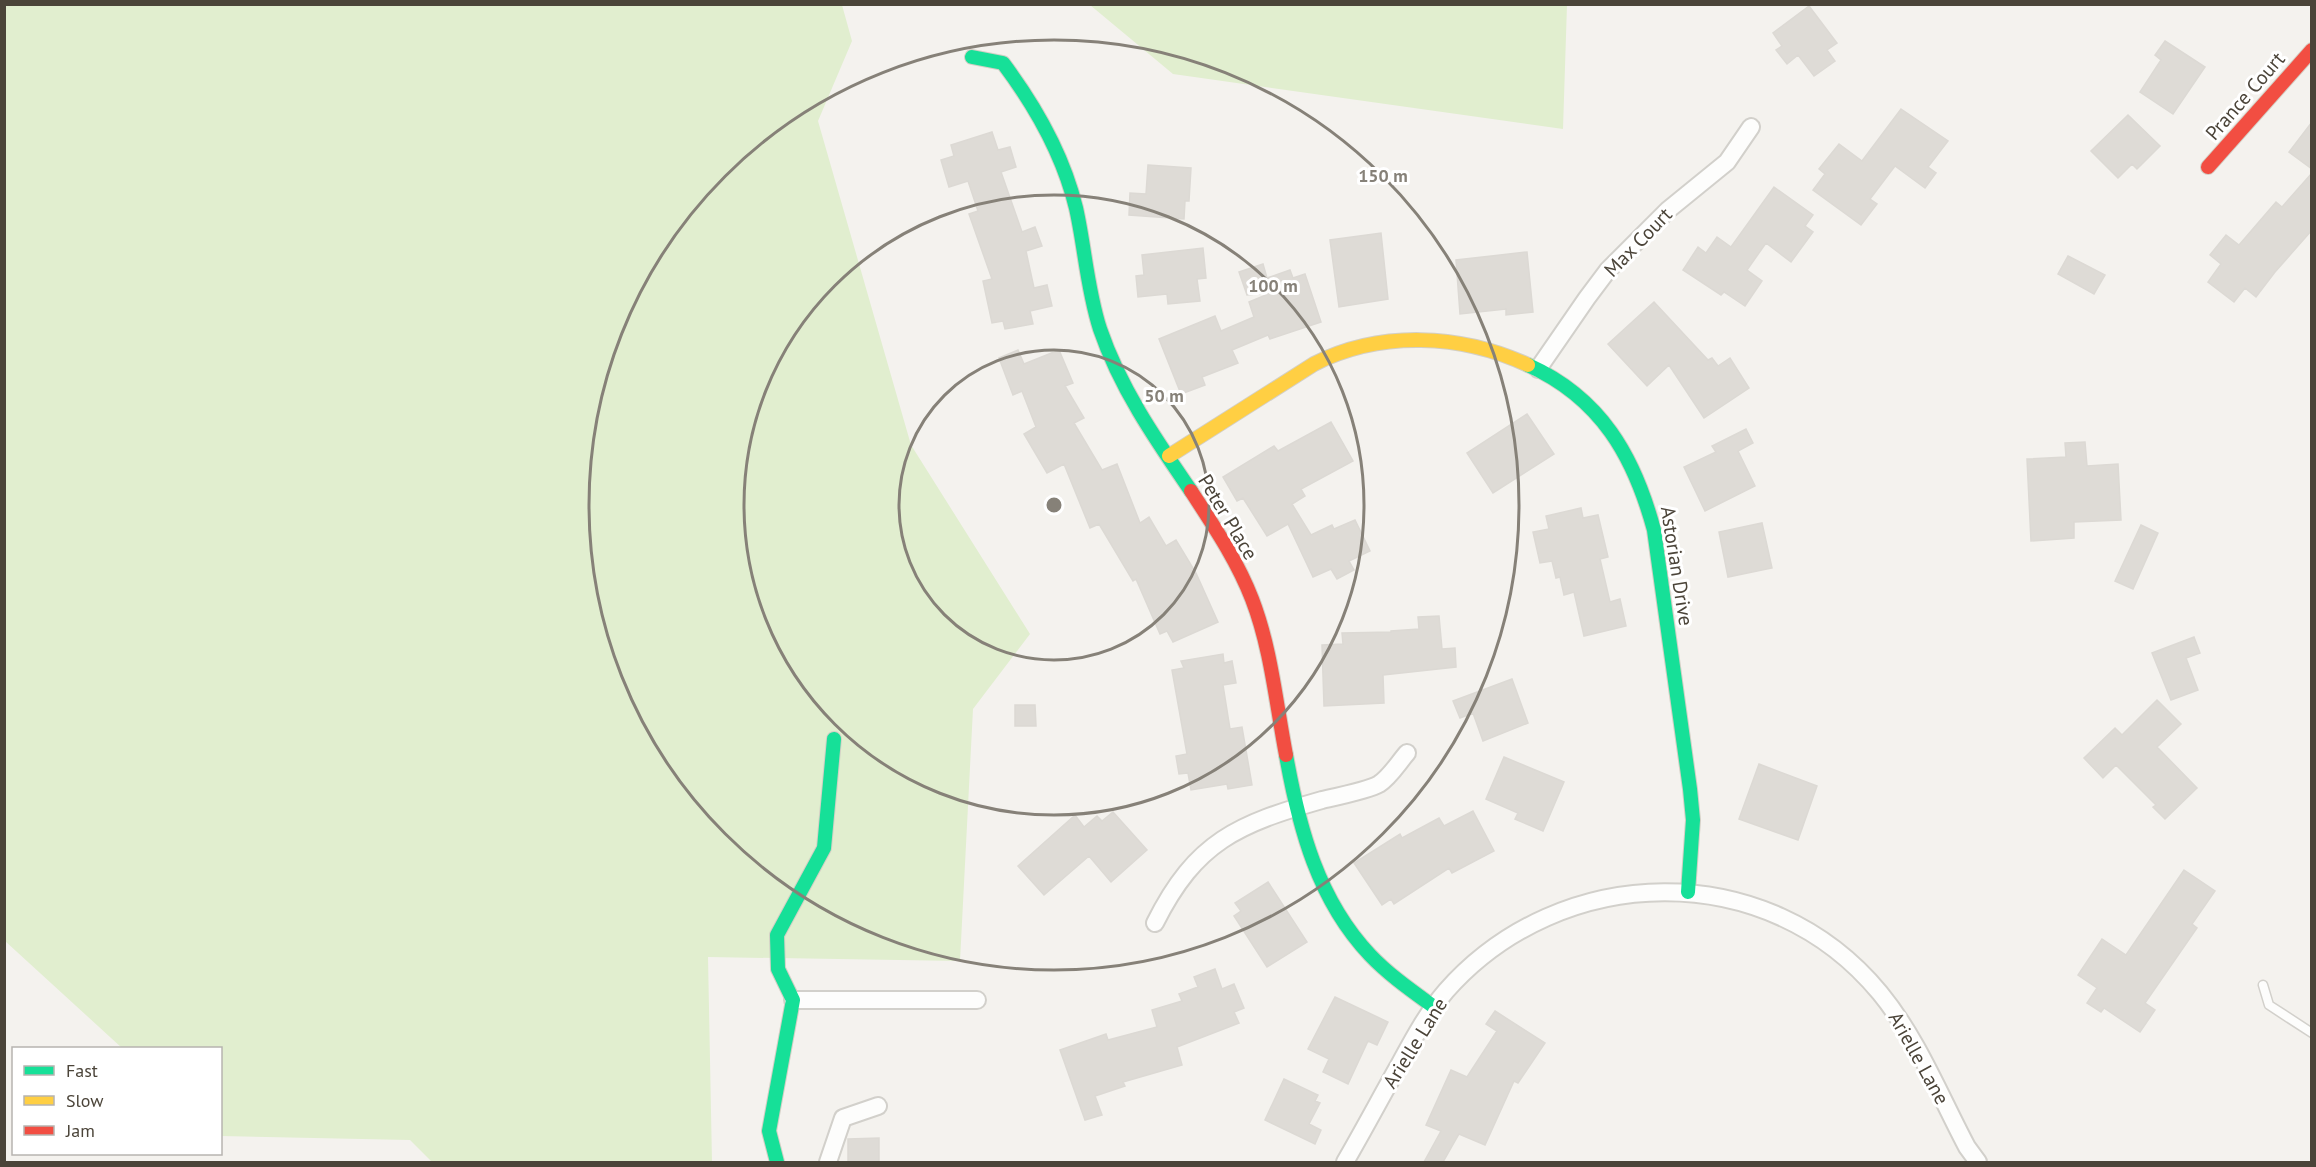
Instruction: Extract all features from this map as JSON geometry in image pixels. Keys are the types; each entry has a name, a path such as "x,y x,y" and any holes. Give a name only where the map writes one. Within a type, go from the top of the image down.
{"street":[{"name":"Prance Court","path":"2208,167 2312,50"},
{"name":"Peter Place","path":"972,57 1003,63 1046,125 1062,162 1074,200 1087,279 1112,360 1134,401 1232,555 1251,597 1265,641 1301,833 1320,884 1344,923 1368,953 1434,1007"},
{"name":"Max Court","path":"1538,369 1608,270 1668,210 1727,162 1751,127"},
{"name":"Astorian Drive","path":"1169,456 1304,370 1330,357 1361,346 1422,338 1451,340 1499,351 1538,369 1561,383 1609,429 1631,464 1647,502 1654,530 1693,820 1688,892"},
{"path":"777,1162 769,1131 793,1000 778,969 777,935 824,848 834,739"},
{"path":"1155,923 1168,897 1183,876 1202,855 1224,837 1271,815 1379,784 1407,753"},
{"name":"Arielle Lane","path":"1345,1162 1413,1039 1434,1007 1471,966 1501,941 1535,921 1568,907 1606,897 1645,892 1688,892 1720,897 1758,908 1794,923 1825,942 1853,964 1880,993 1903,1024 1967,1147 1978,1162"},
{"path":"793,1000 977,1000"},
{"path":"828,1162 843,1118 878,1106"}],"lane":[{"path":"2263,985 2269,1005 2312,1033"}],"green space":[{"path":"4,5 842,5 852,41 818,121 911,445 1030,634 973,709 960,961 708,957 712,1162 432,1162 410,1140 222,1136 222,1047 121,1047 5,941"},
{"path":"1090,5 1567,5 1563,129 1173,74"}],"building":[{"path":"1809,6 1837,43 1827,50 1835,61 1814,76 1798,55 1787,64 1776,50 1782,46 1773,33"},
{"path":"2165,41 2205,67 2173,114 2140,92 2161,60 2155,55"},
{"path":"1901,109 1948,141 1928,167 1936,173 1925,188 1895,166 1870,199 1877,204 1861,225 1813,190 1825,174 1819,169 1839,144 1862,161"},
{"path":"2128,115 2160,146 2137,169 2132,164 2118,178 2091,151"},
{"path":"2312,122 2312,169 2289,152"},
{"path":"992,132 998,150 1010,147 1016,167 1001,172 1022,232 1035,227 1042,246 1026,251 1034,288 1047,285 1052,306 1030,311 1033,324 1005,329 1003,321 992,323 983,281 992,279 969,214 978,211 968,181 949,187 941,160 954,156 951,145"},
{"path":"1148,165 1191,168 1189,201 1185,201 1184,219 1129,215 1130,193 1146,194"},
{"path":"2312,173 2312,230 2256,297 2245,288 2234,302 2208,282 2221,264 2210,255 2226,235 2239,245 2276,202 2282,207"},
{"path":"1774,187 1813,215 1805,226 1813,232 1791,262 1766,243 1747,270 1762,281 1745,306 1724,292 1721,295 1683,270 1698,247 1706,253 1717,237 1731,247"},
{"path":"1381,233 1388,299 1339,307 1330,240"},
{"path":"1203,248 1206,278 1197,279 1200,301 1168,304 1167,294 1138,297 1136,276 1144,275 1142,255"},
{"path":"1527,252 1533,312 1506,315 1506,309 1460,314 1456,260"},
{"path":"2068,256 2105,275 2094,294 2058,274"},
{"path":"1263,264 1267,278 1290,270 1293,278 1305,274 1321,322 1270,339 1268,335 1232,350 1238,363 1202,377 1205,385 1181,394 1159,339 1215,316 1221,331 1254,317 1249,302 1266,293 1247,295 1239,272"},
{"path":"1654,302 1708,360 1712,358 1718,366 1730,358 1749,388 1704,418 1669,365 1647,386 1608,344"},
{"path":"1018,350 1024,364 1059,350 1073,383 1065,386 1084,418 1074,423 1102,470 1117,464 1140,523 1149,517 1166,546 1176,540 1196,573 1218,622 1173,642 1167,631 1160,634 1136,579 1133,581 1099,524 1090,528 1064,464 1047,473 1024,434 1036,427 1022,391 1013,395 999,358"},
{"path":"1527,414 1554,454 1493,493 1467,453"},
{"path":"1331,422 1353,461 1301,489 1305,496 1292,504 1311,535 1332,525 1334,529 1355,520 1370,551 1349,561 1354,570 1337,579 1331,569 1313,577 1288,524 1267,536 1243,498 1237,501 1223,477 1274,446 1278,451"},
{"path":"1746,429 1753,443 1738,451 1755,486 1705,511 1684,467 1716,452 1712,446"},
{"path":"2085,442 2087,466 2118,464 2121,520 2074,522 2074,538 2031,541 2027,459 2066,457 2065,443"},
{"path":"1581,508 1583,518 1598,515 1608,557 1600,559 1610,602 1620,599 1626,626 1584,636 1574,592 1564,595 1560,577 1556,578 1552,561 1540,563 1533,532 1549,529 1546,516"},
{"path":"1762,523 1772,568 1728,577 1719,532"},
{"path":"2141,525 2158,533 2133,589 2115,581"},
{"path":"1439,616 1442,649 1455,648 1456,667 1383,675 1384,703 1324,706 1322,645 1343,644 1342,633 1419,629 1418,617"},
{"path":"2194,637 2200,653 2186,658 2198,690 2171,700 2152,653"},
{"path":"1223,654 1224,663 1232,661 1236,683 1223,685 1230,729 1242,727 1252,785 1228,789 1227,784 1191,790 1188,773 1179,774 1176,756 1187,754 1172,670 1184,668 1181,661"},
{"path":"1512,679 1528,723 1483,741 1473,713 1460,718 1453,701"},
{"path":"2157,700 2181,724 2157,747 2197,788 2165,819 2153,807 2156,805 2116,765 2103,778 2084,758 2115,728 2122,735"},
{"path":"1015,705 1035,705 1036,726 1015,726"},
{"path":"1504,757 1564,782 1543,831 1515,819 1518,813 1486,799"},
{"path":"1759,764 1817,786 1798,840 1739,819"},
{"path":"1473,811 1494,851 1452,873 1449,868 1394,904 1391,899 1382,905 1354,863 1400,834 1402,838 1439,818 1444,826"},
{"path":"1113,812 1147,850 1111,882 1089,856 1044,895 1018,866 1075,815 1084,827 1097,816 1102,821"},
{"path":"2184,870 2215,891 2192,924 2197,928 2145,1003 2155,1010 2140,1032 2104,1008 2101,1012 2087,1003 2097,988 2078,975 2102,939 2126,955"},
{"path":"1268,882 1307,942 1267,967 1234,916 1241,911 1235,903"},
{"path":"1215,969 1222,989 1234,984 1244,1008 1234,1012 1239,1023 1177,1047 1182,1065 1123,1082 1125,1086 1095,1096 1102,1115 1085,1120 1060,1050 1106,1034 1108,1040 1157,1027 1152,1010 1182,1001 1179,994 1198,987 1194,977"},
{"path":"1335,997 1388,1022 1377,1045 1368,1041 1348,1084 1323,1072 1329,1059 1308,1049"},
{"path":"1495,1011 1545,1043 1518,1083 1514,1081 1485,1145 1459,1134 1443,1162 1424,1162 1441,1131 1426,1125 1451,1070 1467,1077 1497,1031 1486,1024"},
{"path":"1284,1079 1318,1095 1315,1101 1320,1103 1309,1124 1321,1130 1315,1144 1265,1120"},
{"path":"879,1138 879,1162 848,1162 848,1139"}],"traffic: fast":[{"path":"972,57 1003,63 1047,132 1064,169 1076,208 1092,299 1108,351 1128,393 1191,491"},
{"path":"1528,365 1576,394 1595,412 1625,454 1646,503 1654,530 1690,789 1693,820 1688,892"},
{"path":"777,1162 769,1131 793,1000 778,969 777,935 824,848 834,739"},
{"path":"1286,755 1297,809 1313,862 1337,911 1352,934 1377,962 1434,1007"}],"traffic: slow":[{"path":"1169,456 1314,364 1366,345 1393,341 1449,342 1476,347 1528,365"}],"traffic: jam":[{"path":"2208,167 2312,50"},
{"path":"1191,491 1232,557 1259,618 1286,755"}]}
